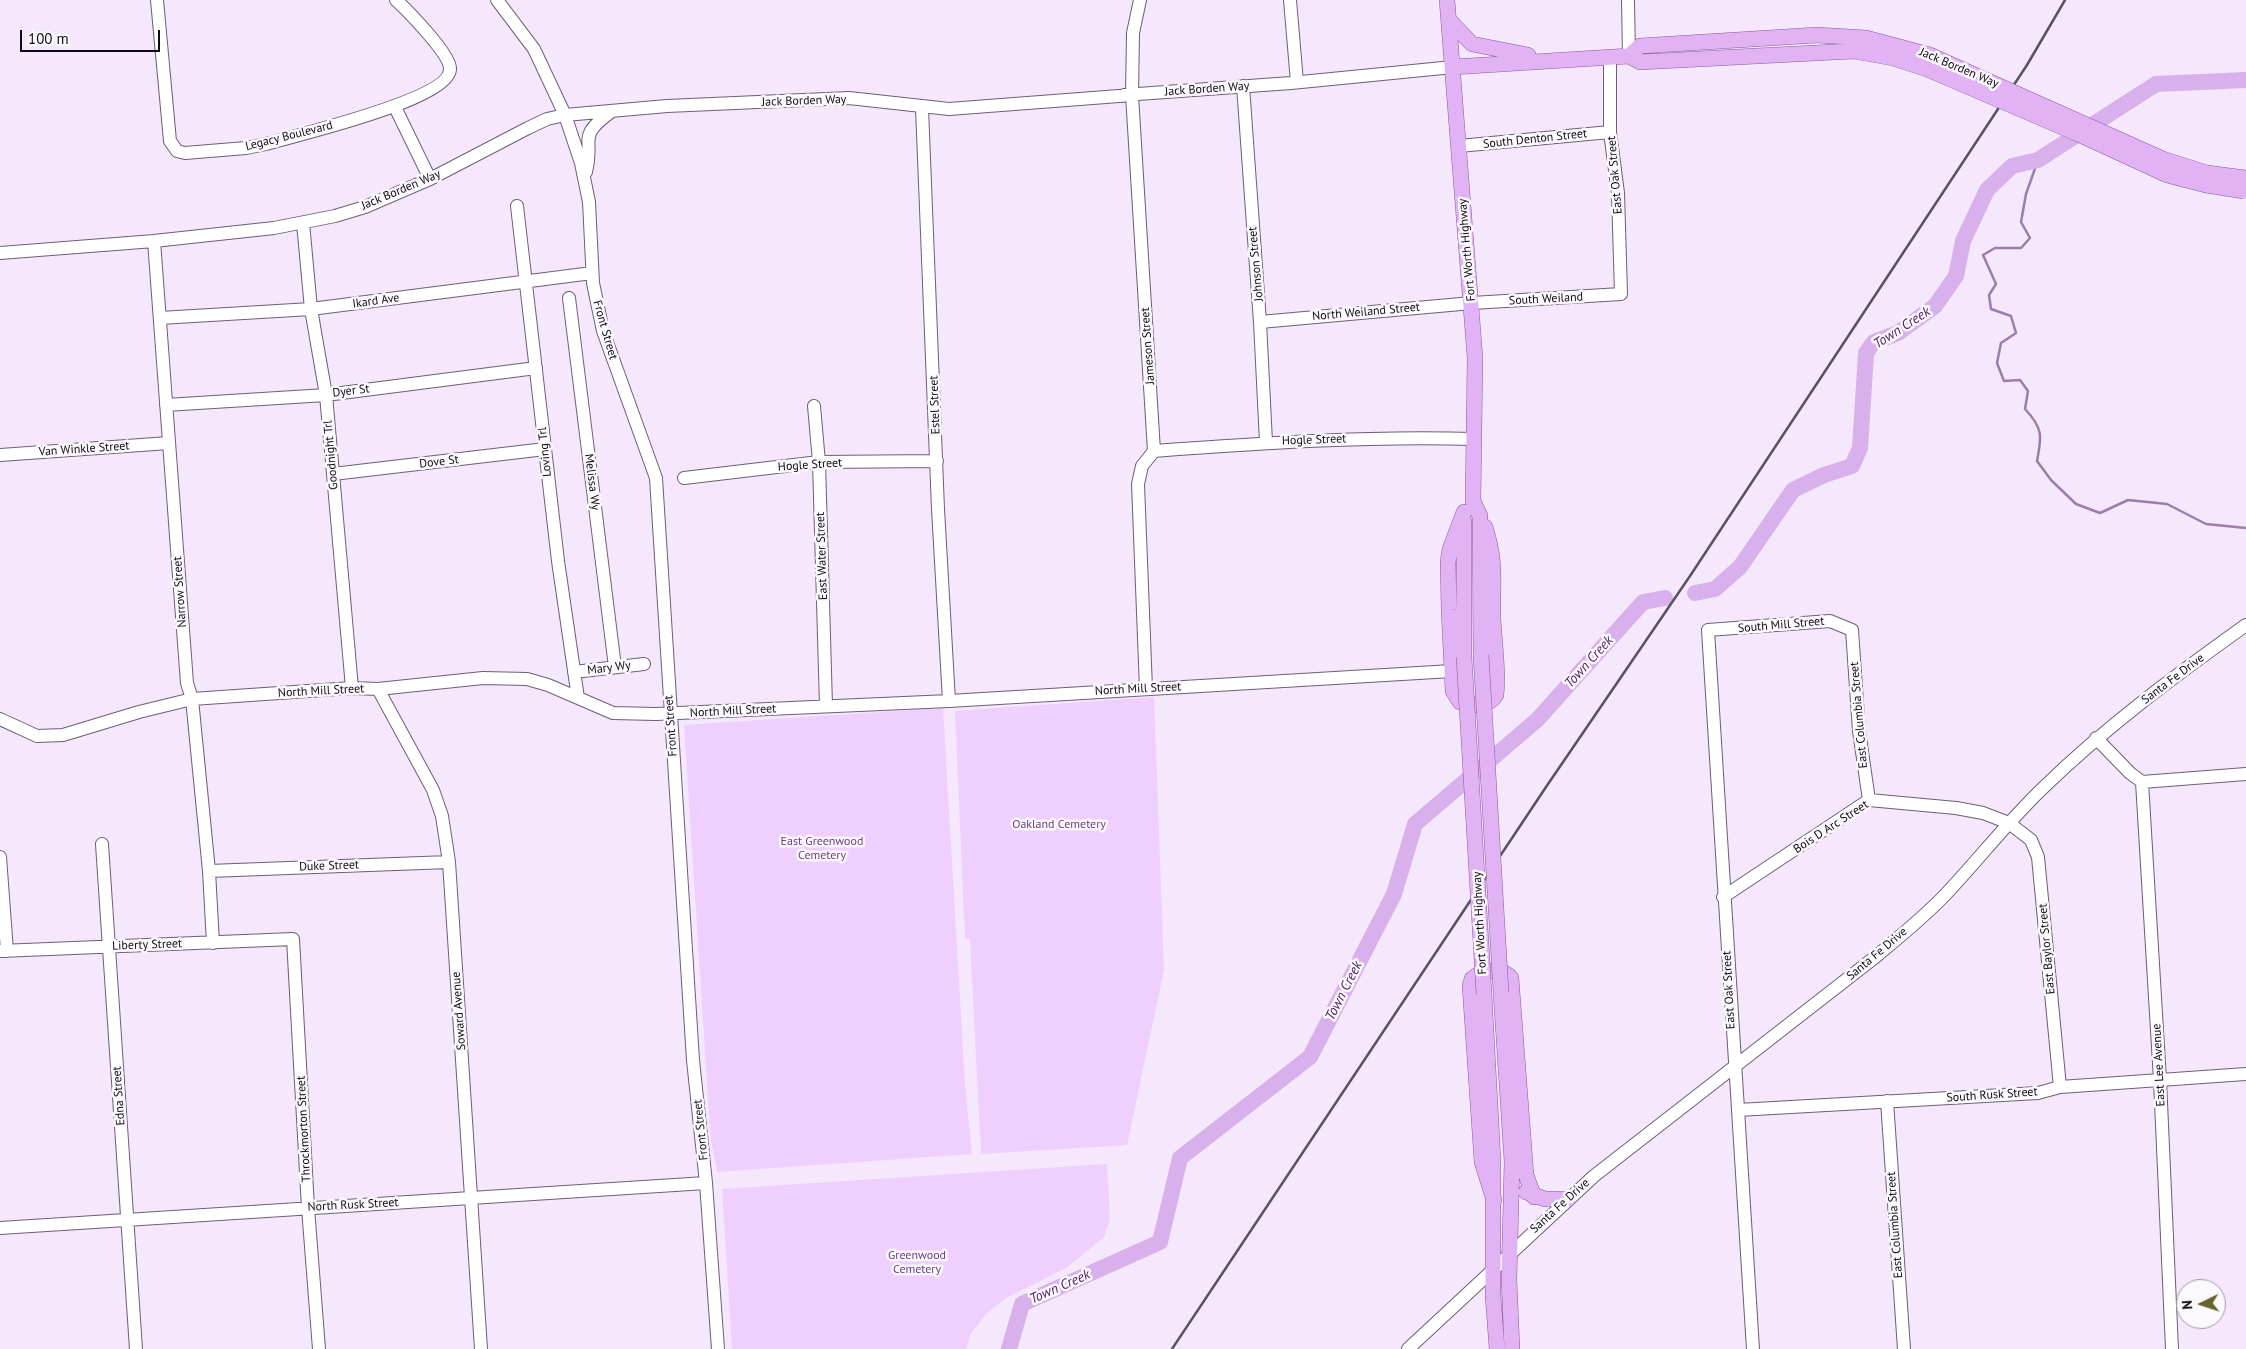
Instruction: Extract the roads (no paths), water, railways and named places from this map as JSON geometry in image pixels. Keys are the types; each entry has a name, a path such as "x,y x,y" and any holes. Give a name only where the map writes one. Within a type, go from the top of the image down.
{"main road":[{"name":"Fort Worth Highway","path":"1448,0 1472,303 1475,384 1464,657 1494,1200 1493,1267 1497,1349"},
{"path":"1449,20 1472,44 1552,60"},
{"name":"Jack Borden Way","path":"1453,67 1629,56 1640,62 1854,51 1929,62 2167,175 2206,185 2245,185"},
{"name":"Fort Worth Highway","path":"1469,506 1480,516 1481,656 1512,1162 1509,1293 1512,1349"},
{"path":"1469,506 1450,549 1448,562 1453,691 1460,702 1466,704 1486,704 1492,701 1496,696 1497,687 1493,617 1495,572 1492,548 1480,516"},
{"path":"1494,1200 1482,1162 1471,995 1472,979 1482,972 1507,972 1511,978 1526,1175 1534,1197"},
{"path":"1512,1162 1523,1189 1528,1195 1568,1199"}],"street":[{"name":"Legacy Boulevard","path":"157,0 170,141 177,151 185,153 246,148 266,144 395,107 440,84 449,76 450,68 446,58 420,23 396,0"},
{"name":"Front Street","path":"497,0 534,49 565,115 589,202 592,273 603,331 656,478 693,1060 706,1182 718,1349"},
{"name":"Jameson Street","path":"1140,0 1133,33 1132,95 1154,451"},
{"path":"1290,0 1297,82"},
{"path":"1628,0 1629,56"},
{"name":"East Oak Street","path":"1610,57 1610,132 1618,193 1620,294"},
{"name":"Jack Borden Way","path":"0,253 154,241 303,223 365,207 430,179 547,119 565,115 667,106 849,98 922,108 974,108 1297,82 1453,67"},
{"name":"Johnson Street","path":"1243,86 1260,322 1266,442"},
{"path":"395,107 430,179"},
{"name":"Estel Street","path":"922,108 948,701"},
{"path":"584,180 588,165 588,134 595,123 612,111"},
{"name":"South Denton Street","path":"1459,146 1610,132"},
{"name":"Loving Trl","path":"517,206 558,560 578,698"},
{"name":"Goodnight Trl","path":"303,223 311,310 326,395 352,688"},
{"name":"Narrow Street","path":"154,241 187,683 192,699 209,870 213,943"},
{"name":"Ikard Ave","path":"160,318 311,310 592,273"},
{"name":"South Weiland","path":"1472,303 1620,294"},
{"name":"Melissa Wy","path":"569,298 615,667"},
{"name":"North Weiland Street","path":"1260,322 1472,303"},
{"name":"Dyer St","path":"166,405 326,395 536,368"},
{"name":"East Water Street","path":"814,406 819,462 826,706"},
{"name":"Hogle Street","path":"1154,451 1266,442 1399,437 1474,439"},
{"name":"Van Winkle Street","path":"0,455 169,443"},
{"name":"Dove St","path":"333,474 545,449"},
{"path":"1146,689 1138,484 1142,466 1154,451"},
{"name":"Hogle Street","path":"684,478 819,462 937,461"},
{"name":"South Mill Street","path":"1708,630 1830,621 1852,630"},
{"name":"Santa Fe Drive","path":"1408,1349 1493,1267 1594,1176 1902,935 1943,896 2043,787 2096,738 2175,676 2246,625"},
{"name":"East Oak Street","path":"1708,630 1723,897 1753,1349"},
{"name":"East Columbia Street","path":"1852,630 1859,731 1868,800"},
{"name":"Mary Wy","path":"574,672 644,664"},
{"name":"North Mill Street","path":"0,719 36,736 63,735 139,712 192,699 352,688 378,689 483,678 527,679 548,685 613,713 670,714 948,701 1452,671"},
{"name":"Soward Avenue","path":"378,689 433,790 442,816 449,862 481,1349"},
{"path":"2096,738 2130,773 2142,782 2246,774"},
{"name":"East Lee Avenue","path":"2142,782 2160,1080 2172,1349"},
{"name":"Bois D Arc Street","path":"1723,897 1868,800 1956,808 1982,813 2009,822"},
{"name":"East Baylor Street","path":"2009,822 2031,840 2038,857 2060,1087"},
{"name":"Edna Street","path":"102,844 136,1349"},
{"path":"0,857 4,951"},
{"name":"Duke Street","path":"209,870 449,862"},
{"name":"Liberty Street","path":"4,951 293,939"},
{"name":"Throckmorton Street","path":"293,939 308,1208 319,1349"},
{"name":"South Rusk Street","path":"1738,1110 2038,1093 2060,1087 2246,1074"},
{"name":"East Columbia Street","path":"1887,1101 1904,1349"},
{"name":"North Rusk Street","path":"0,1228 706,1182"}],"waterway":[{"name":"Town Creek","path":"1695,593 1715,589 1740,567 1793,490 1824,475 1852,466 1860,448 1866,353 1874,342 1898,333 1935,306 1956,276 1963,241 1987,190 2012,166 2038,160 2156,84 2246,80"},
{"path":"2038,160 2026,194 2021,222 2030,238 2021,248 1995,248 1983,255 1996,284 1989,295 1991,309 2011,316 2016,333 2001,343 1997,363 2004,381 2020,380 2028,391 2025,409 2035,422 2040,433 2037,461 2051,480 2076,504 2100,513 2128,500 2167,504 2206,524 2246,528"},
{"name":"Town Creek","path":"1009,1349 1022,1304 1160,1242 1180,1158 1310,1057 1394,894 1415,824 1537,720 1643,602 1665,598"}],"railway":[{"path":"1172,1349 1546,787 1690,576 2027,65 2065,0"}],"park label":[{"name":"Oakland Cemetery","path":"1059,825"},
{"name":"East Greenwood Cemetery","path":"822,849"},
{"name":"Greenwood Cemetery","path":"917,1263"}]}
